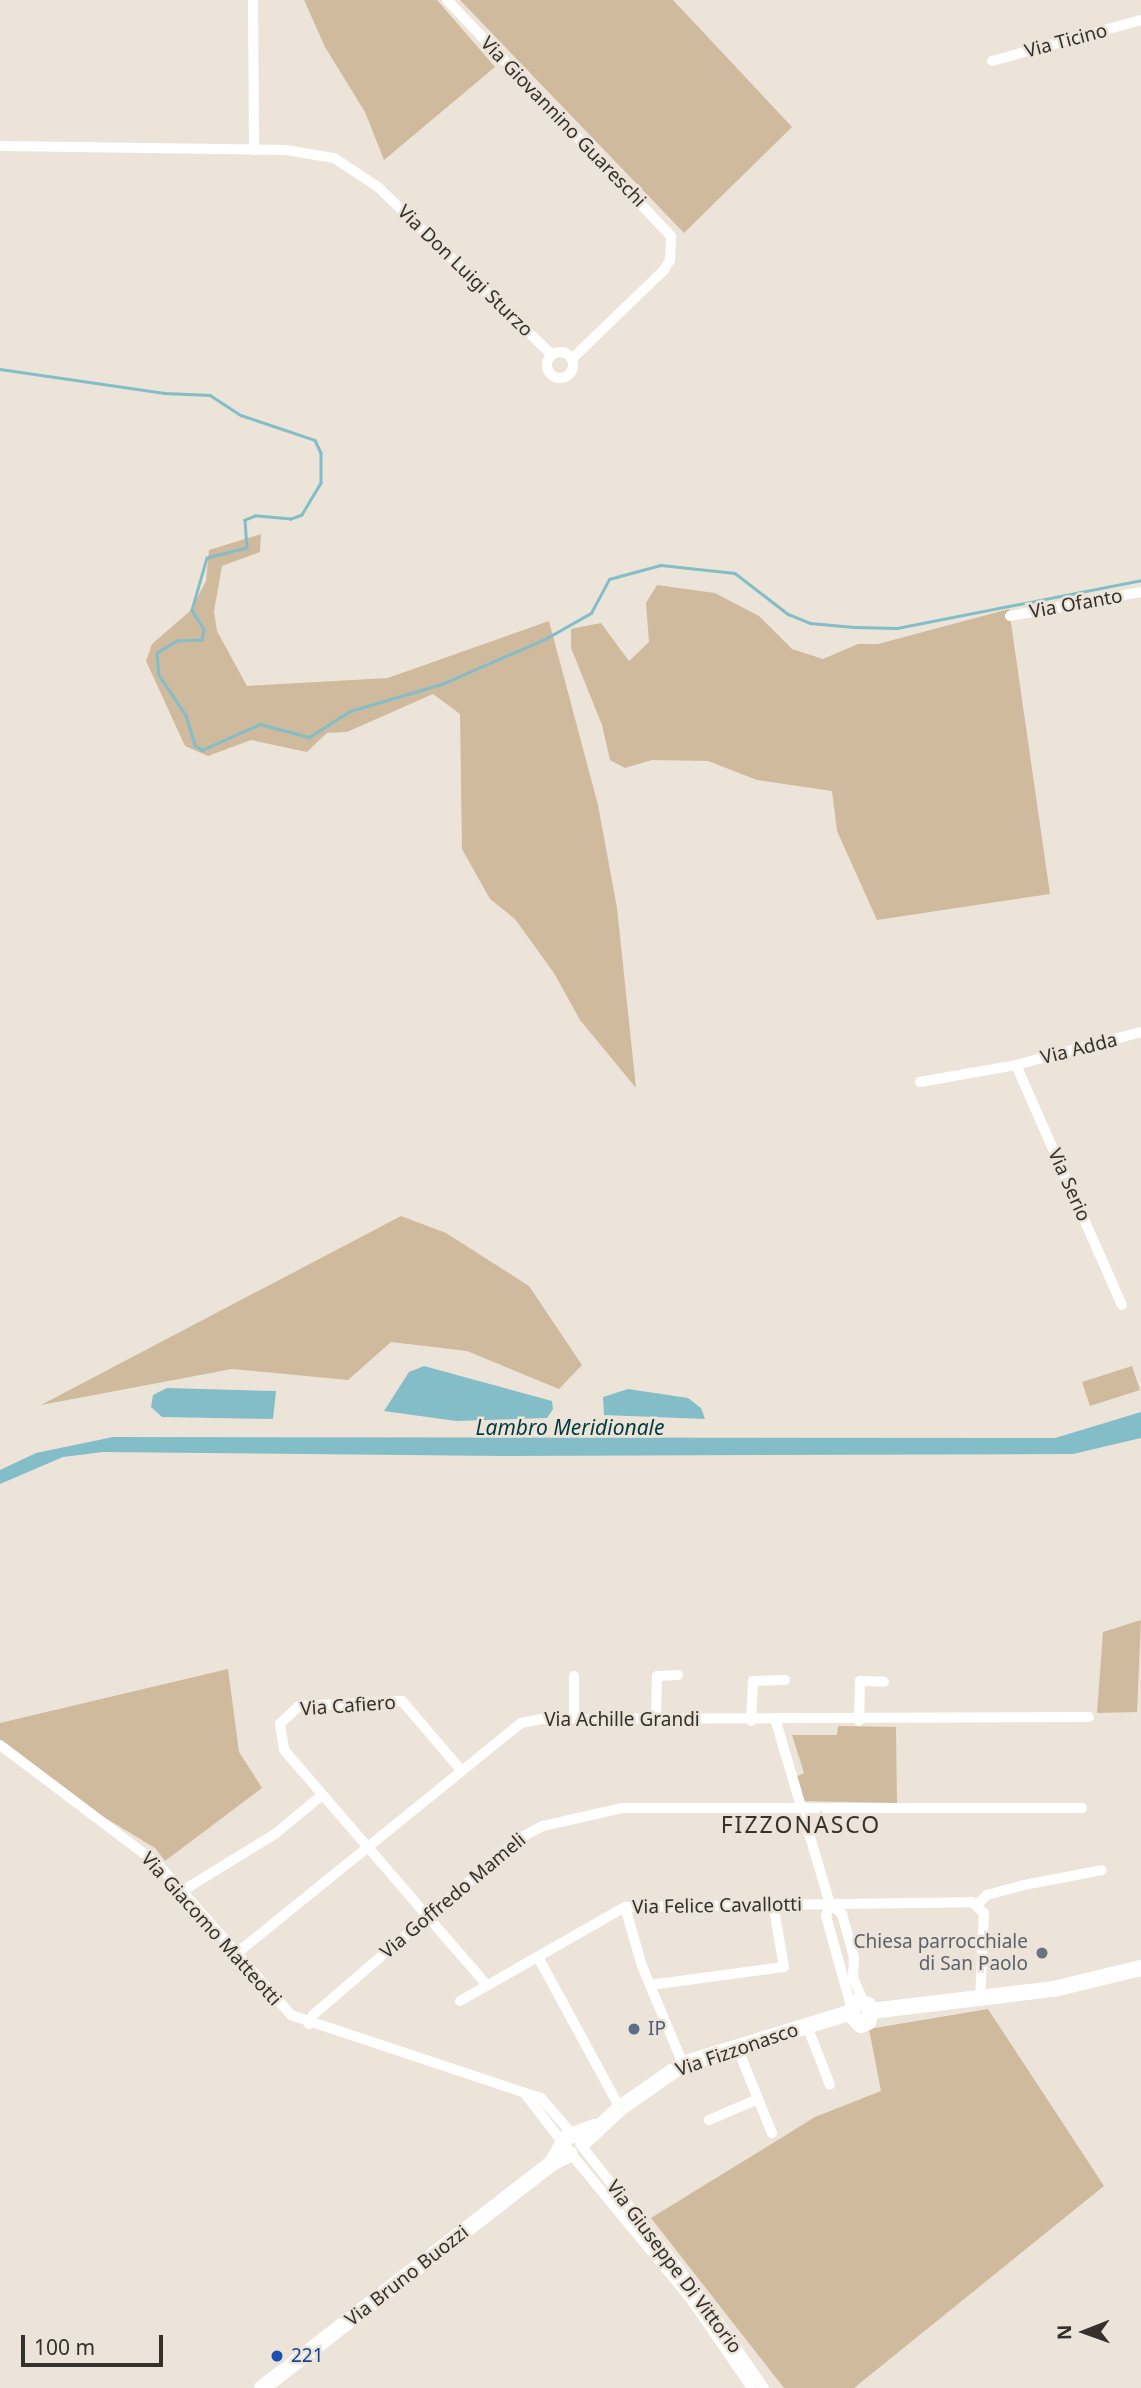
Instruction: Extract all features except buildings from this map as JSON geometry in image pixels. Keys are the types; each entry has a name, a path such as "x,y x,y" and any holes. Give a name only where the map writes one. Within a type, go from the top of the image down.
{"main road":[{"name":"Via Fizzonasco","path":"573,2145 683,2064 859,2008 980,2001 1086,1983 1141,1968"},
{"name":"Via Bruno Buozzi","path":"262,2388 573,2145"}],"street":[{"path":"253,0 254,150"},
{"name":"Via Giovannino Guareschi","path":"447,0 664,227 673,247 663,271 572,359"},
{"name":"Via Ticino","path":"992,61 1141,20"},
{"name":"Via Don Luigi Sturzo","path":"0,146 309,152 334,159 378,187 552,355"},
{"path":"563,352 572,359 571,372 556,377 547,365 552,355 563,352"},
{"name":"Via Ofanto","path":"1010,616 1141,592"},
{"name":"Via Adda","path":"920,1082 1016,1065 1141,1032"},
{"name":"Via Serio","path":"1016,1065 1122,1305"},
{"path":"656,1720 657,1676 678,1675"},
{"path":"574,1676 574,1719"},
{"path":"751,1721 753,1681 785,1680"},
{"path":"859,1721 860,1681 884,1682"},
{"name":"Via Cafiero","path":"461,1770 402,1701 299,1706 280,1724 280,1742 322,1795 488,1984"},
{"name":"Via Achille Grandi","path":"237,1953 521,1723 574,1719 776,1722 1089,1717"},
{"path":"776,1722 800,1811 830,1904 842,1914 854,1957 853,1978 859,2008"},
{"name":"Via Giacomo Matteotti","path":"0,1745 144,1852 182,1891 283,2008 309,2024 549,2104 573,2145"},
{"path":"182,1891 275,1834 322,1795"},
{"name":"Via Goffredo Mameli","path":"309,2024 313,2015 428,1916 522,1837 543,1826 623,1808 800,1811 1082,1808"},
{"path":"980,2001 984,1913 978,1904 987,1895 1102,1870"},
{"path":"650,1985 785,1966 772,1904"},
{"name":"Via Felice Cavallotti","path":"460,2001 625,1907 978,1904"},
{"path":"625,1907 650,1985 683,2064"},
{"path":"538,1957 620,2108"},
{"path":"807,2026 830,2085"},
{"path":"737,2047 772,2133"},
{"path":"709,2120 758,2099"},
{"name":"Via Giuseppe Di Vittorio","path":"573,2145 764,2388"},
{"name":"Via Giuseppe Di Vittorio","path":"643,2231 752,2388"}],"shaded area":[{"path":"304,0 437,0 495,67 384,160 365,112 325,47"},
{"path":"460,0 673,0 792,127 684,233"},
{"path":"261,534 260,552 222,566 214,611 217,631 247,686 388,678 549,621 598,805 617,908 636,1088 580,1020 554,973 515,919 490,899 462,849 460,714 433,694 347,732 327,733 307,752 251,740 208,756 185,746 146,661 152,644 190,611 206,581 209,550"},
{"path":"657,585 715,593 759,616 792,649 823,659 858,644 878,644 1009,609 1050,894 877,920 837,831 832,791 757,780 708,761 652,760 625,768 610,760 602,725 571,648 571,629 601,623 629,661 649,642 646,603"},
{"path":"401,1216 446,1233 529,1286 582,1365 559,1389 467,1351 391,1342 348,1380 232,1369 41,1405"},
{"path":"1132,1366 1140,1390 1090,1406 1082,1382"},
{"path":"1141,1620 1137,1712 1097,1713 1103,1632"},
{"path":"228,1669 239,1752 262,1788 165,1861 155,1848 89,1808 0,1740 0,1723"},
{"path":"838,1726 896,1727 897,1803 804,1801 796,1777 804,1773 792,1735 837,1735"},
{"path":"988,2009 1104,2186 854,2388 784,2388 651,2218 815,2117 881,2091 869,2029"}],"water":[{"path":"424,1366 552,1401 553,1409 547,1418 456,1421 384,1411 409,1372"},
{"path":"167,1388 276,1391 273,1419 162,1417 151,1407 153,1395"},
{"path":"628,1389 688,1398 701,1408 705,1419 604,1415 603,1397"},
{"path":"1141,1412 1141,1438 1073,1454 503,1456 103,1452 63,1457 0,1484 0,1470 36,1453 113,1437 1055,1438"}],"waterway":[{"path":"0,369 164,393 210,395 241,415 315,440 321,453 321,483 302,515 291,519 255,516 245,520 247,548 207,558 192,610 204,629 202,640 177,641 157,653 159,675 186,715 195,745 202,750 260,724 309,737 350,711 442,684 545,639 591,613 609,579 661,565 735,573 788,614 810,623 854,627 897,628 1141,580"}],"place":[{"name":"Chiesa parrocchiale di San Paolo","path":"1042,1953"},
{"name":"IP","path":"634,2029"},
{"name":"221","path":"277,2356"}],"district":[{"name":"FIZZONASCO","path":"801,1824"}],"water label":[{"name":"Lambro Meridionale","path":"570,1427"}]}
